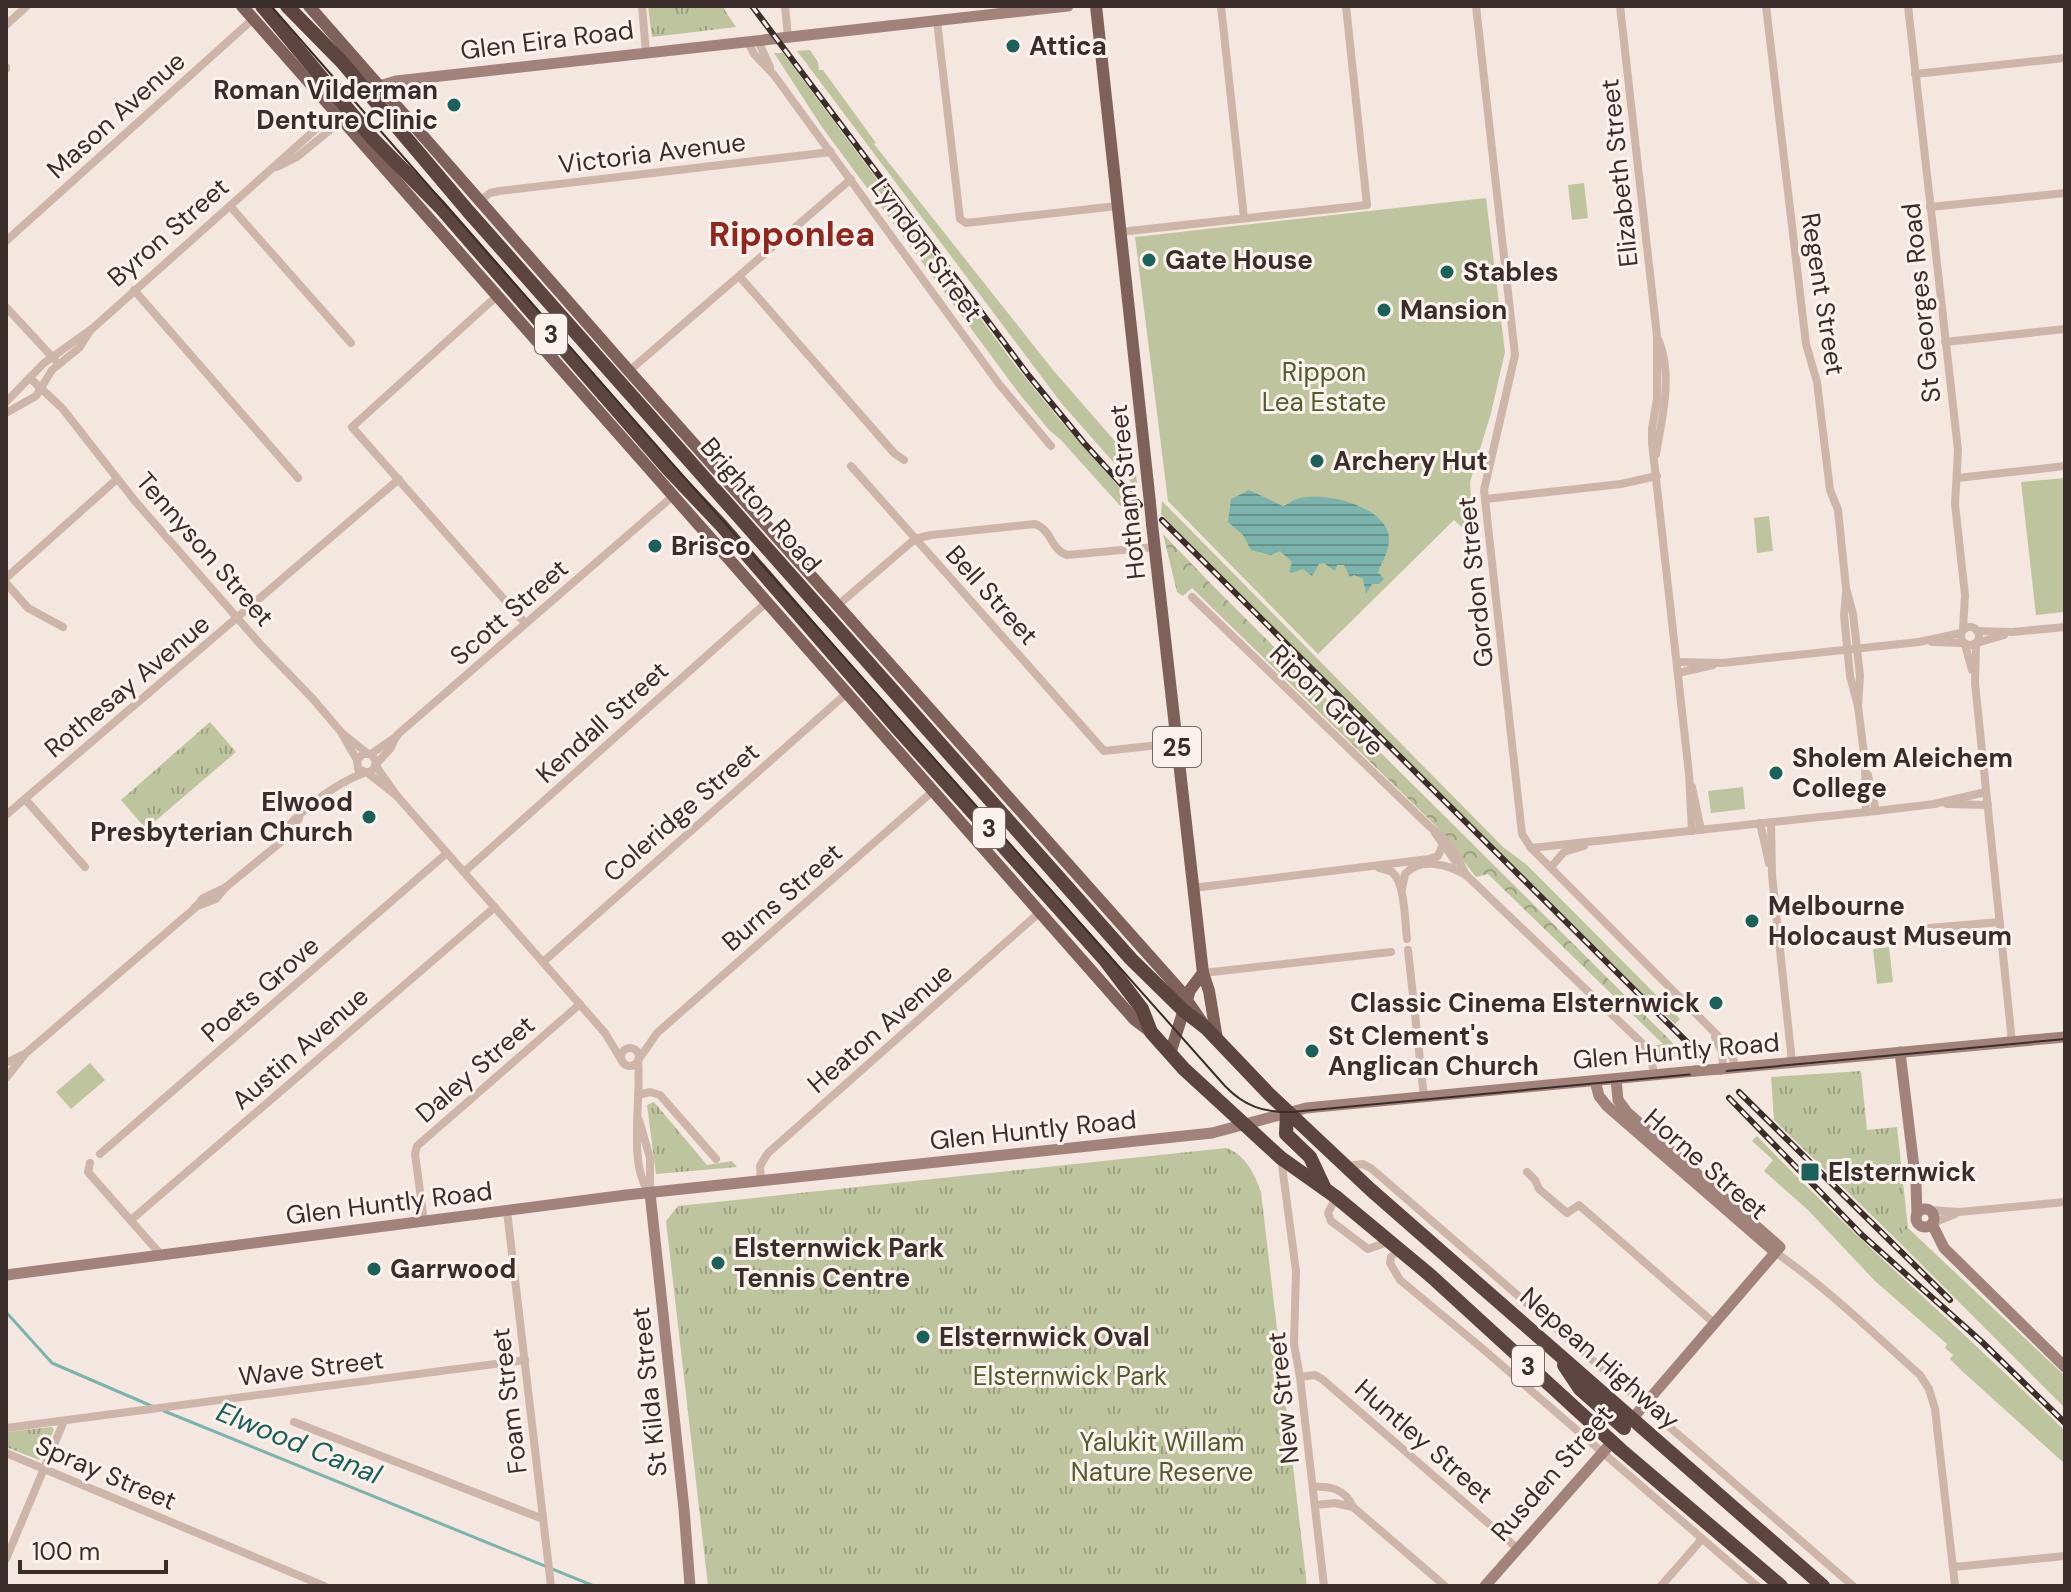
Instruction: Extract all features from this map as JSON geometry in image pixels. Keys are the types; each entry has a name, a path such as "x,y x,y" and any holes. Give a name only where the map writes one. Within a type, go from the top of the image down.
{"highway":[{"name":"Brighton Road","path":"262,6 342,113 453,222 1115,972 1142,1009 1151,1032 1170,1054 1243,1125"},
{"name":"Brighton Road","path":"287,6 373,89 429,167 1111,938 1186,1004 1287,1112"},
{"name":"Glen Eira Road","path":"342,113 373,89"},
{"path":"557,341 572,329"},
{"path":"748,556 763,544"},
{"path":"987,826 1001,814"},
{"path":"1287,1112 1287,1135 1310,1157 1331,1193"},
{"name":"Nepean Highway","path":"1287,1112 1558,1354 1580,1389 1628,1423 1823,1586"},
{"name":"Nepean Highway","path":"1243,1125 1281,1158 1331,1193 1452,1295 1613,1441 1781,1586"},
{"name":"Rusden Street","path":"1613,1441 1628,1423"}],"main road":[{"name":"Brighton Road","path":"242,6 342,113 497,296 1131,1016 1151,1032"},
{"name":"Brighton Road","path":"309,6 373,89 480,201 1186,1004"},
{"name":"Glen Eira Road","path":"373,89 396,81 1068,6"},
{"name":"Hotham Street","path":"1096,6 1193,888 1203,973 1209,991 1211,1033"},
{"path":"453,222 461,254"},
{"path":"533,336 557,341"},
{"path":"586,372 595,407"},
{"path":"712,539 748,556"},
{"path":"763,544 791,554"},
{"path":"815,632 823,665"},
{"path":"937,718 940,744"},
{"path":"957,817 984,829 987,826"},
{"path":"1170,1054 1194,984 1203,973"},
{"name":"Glen Huntly Road","path":"6,1275 650,1193 1212,1133 1287,1112 2065,1037"},
{"path":"1900,1052 1916,1184 1926,1218 1944,1248 2065,1367"},
{"name":"Horne Street","path":"1616,1079 1619,1101 1635,1125"},
{"name":"Horne Street","path":"1595,1081 1602,1100 1778,1250"},
{"name":"St Kilda Street","path":"650,1193 690,1586"},
{"name":"Rusden Street","path":"1628,1423 1778,1250"},
{"name":"Rusden Street","path":"1485,1586 1613,1441"}],"street":[{"path":"6,25 27,6"},
{"path":"642,6 646,53"},
{"path":"785,6 788,37"},
{"path":"1221,6 1244,218"},
{"path":"1120,232 1367,205 1346,6"},
{"name":"Gordon Street","path":"1476,6 1515,355 1485,483 1485,499 1523,838 1730,1048 1726,1068"},
{"name":"Elizabeth Street","path":"1620,6 1657,336 1657,399 1652,429 1696,831"},
{"name":"Regent Street","path":"1766,6 1806,344 1817,382 1830,490 1838,510 1846,588 1853,614 1850,676 1876,811"},
{"name":"St Georges Road","path":"1908,6 1958,450 1955,504 1965,595 1964,644"},
{"name":"Mason Avenue","path":"6,241 253,19"},
{"path":"937,21 960,219 966,223 1117,206"},
{"name":"Lyndon Street","path":"753,41 774,75 999,384 1051,446"},
{"path":"1915,74 2065,58"},
{"name":"Byron Street","path":"6,401 55,360 81,346 93,328 134,290 272,170 291,161 342,113"},
{"name":"Victoria Avenue","path":"480,201 490,193 499,191 831,152"},
{"path":"629,371 851,179"},
{"path":"1930,207 2065,193"},
{"path":"230,206 351,343"},
{"path":"740,277 894,453 904,460"},
{"path":"134,290 298,478"},
{"path":"497,296 352,427 525,623"},
{"path":"6,307 55,360"},
{"path":"1945,342 2065,329"},
{"name":"Byron Street","path":"6,413 36,396 55,360"},
{"name":"Tennyson Street","path":"31,379 62,408 117,479 341,732"},
{"path":"6,401 17,407"},
{"name":"Bell Street","path":"851,466 1104,751 1177,743"},
{"path":"1957,478 2065,466"},
{"path":"63,627 28,608 6,580 117,479"},
{"name":"Rothesay Avenue","path":"6,815 399,479"},
{"path":"1485,499 1657,480"},
{"name":"Scott Street","path":"337,785 366,773 376,765 397,735 673,496"},
{"path":"837,606 915,539 931,535 1035,524 1046,531 1058,551 1067,555 1155,547"},
{"name":"St Georges Road","path":"1965,595 1979,637 1976,643"},
{"name":"Ripon Grove","path":"1192,597 1451,845 1466,875"},
{"name":"Kendall Street","path":"464,872 767,602"},
{"path":"1678,673 1722,663 1919,642 1962,631 2012,632 2065,627"},
{"path":"1919,642 1976,643 2012,632"},
{"path":"1976,643 1975,683 2012,1042"},
{"path":"1964,644 1975,683"},
{"path":"1677,662 1722,663"},
{"name":"Coleridge Street","path":"543,962 847,693"},
{"path":"341,732 369,754 397,796 605,1033 634,1076 638,1095"},
{"path":"341,732 357,760 358,769 397,796"},
{"path":"6,1078 26,1053 195,908 216,899 276,845 288,825 337,785 357,760 397,735"},
{"name":"Regent Street","path":"1865,762 1866,812"},
{"name":"Burns Street","path":"629,1049 657,1033 933,791"},
{"path":"1531,848 1934,804 1986,792"},
{"path":"25,799 85,867"},
{"path":"1934,804 1988,805"},
{"path":"1771,822 1772,875 1792,1062"},
{"path":"1760,823 1772,875"},
{"name":"Ripon Grove","path":"1435,832 1466,875 1646,1047 1654,1075"},
{"path":"1551,867 1564,852 1596,842"},
{"path":"1193,888 1374,868 1433,858 1439,854 1443,844"},
{"name":"Poets Grove","path":"100,1154 447,853"},
{"path":"1407,939 1402,893 1404,875 1413,867 1443,864 1466,875"},
{"path":"1374,868 1393,873 1402,893"},
{"name":"Austin Avenue","path":"131,1220 495,907"},
{"name":"Heaton Avenue","path":"761,1181 760,1166 768,1153 1040,912"},
{"path":"1929,928 2000,922"},
{"path":"1408,950 1424,1097"},
{"path":"1203,973 1391,952"},
{"name":"Daley Street","path":"424,1221 415,1154 417,1146 580,1004"},
{"path":"605,1033 638,1053 638,1095"},
{"name":"Burns Street","path":"638,1060 657,1033"},
{"path":"624,1063 622,1055 629,1049"},
{"path":"6,1063 26,1053"},
{"path":"624,1063 633,1065 638,1060"},
{"path":"638,1095 650,1092 660,1095 716,1159"},
{"name":"St Kilda Street","path":"638,1095 637,1142 642,1180 650,1193"},
{"name":"New Street","path":"1281,1158 1297,1280 1294,1344 1324,1586"},
{"path":"90,1163 88,1172 161,1255"},
{"path":"1346,1167 1367,1165 1853,1586"},
{"path":"1527,1172 1539,1189 1567,1213 1579,1205 1714,1323"},
{"path":"1331,1193 1328,1213 1331,1221 1368,1249 1393,1246 1390,1263 1400,1280 1757,1586"},
{"path":"1398,1213 1405,1198"},
{"path":"1926,1218 2065,1202"},
{"name":"Foam Street","path":"507,1211 551,1586"},
{"name":"Horne Street","path":"1778,1250 1920,1375 1929,1389 1935,1409 1954,1567"},
{"name":"Wave Street","path":"6,1428 525,1360"},
{"name":"Huntley Street","path":"1300,1377 1319,1377 1518,1549"},
{"path":"6,1559 64,1421"},
{"path":"294,1422 543,1519"},
{"name":"Spray Street","path":"6,1453 324,1586"},
{"path":"1313,1487 1341,1491 1353,1507 1445,1586"},
{"path":"1315,1505 1335,1503 1353,1507"},
{"path":"1661,1586 1702,1539"},
{"path":"1955,1586 1954,1567 2065,1556"}],"green space":[{"path":"648,6 722,6 736,27 652,37"},
{"path":"810,50 819,70 823,70 874,144 1053,370 1127,455 1136,475 1138,490 1062,404 797,51"},
{"path":"774,53 783,53 1015,365 1141,512 1140,528 1018,392 822,127"},
{"path":"1584,183 1588,218 1572,220 1568,185"},
{"name":"Rippon Lea Estate","path":"1486,198 1505,352 1470,482 1473,528 1465,530 1454,520 1318,654 1168,501 1135,237"},
{"path":"2065,478 2065,612 2036,615 2021,482"},
{"path":"1162,501 1503,847 1527,865 1680,1019 1675,1024 1263,619 1161,514"},
{"path":"1769,516 1773,551 1757,553 1754,518"},
{"path":"1163,534 1686,1056 1658,1059 1652,1046 1663,1044 1488,874 1476,877 1437,827 1192,588 1183,596 1177,592"},
{"path":"210,722 236,752 146,829 121,800"},
{"path":"1743,787 1745,809 1711,813 1708,791"},
{"path":"1889,947 1893,982 1877,984 1873,949"},
{"path":"90,1063 105,1080 71,1109 56,1092"},
{"path":"1861,1071 1867,1130 1897,1127 1908,1228 1896,1239 1774,1120 1771,1077"},
{"path":"654,1102 707,1165 732,1161 737,1167 656,1174 647,1105"},
{"path":"1757,1136 2065,1431 2065,1464 1962,1371 1950,1359 1953,1355 1945,1348 1947,1344 1875,1281 1808,1210 1764,1171 1773,1160 1752,1141"},
{"name":"Elsternwick Park","path":"1226,1148 1244,1160 1261,1192 1307,1586 708,1586 666,1221 678,1206"},
{"path":"1908,1228 2065,1376 2065,1408 1896,1239"},
{"path":"52,1427 54,1430 39,1460 6,1447 6,1432"}],"water":[{"path":"1249,490 1283,506 1305,497 1319,497 1334,498 1364,508 1385,526 1389,537 1378,572 1384,579 1379,584 1372,584 1366,594 1363,579 1354,575 1350,577 1344,565 1337,565 1335,571 1324,563 1319,564 1312,576 1303,569 1292,573 1289,572 1292,562 1280,551 1271,555 1251,550 1243,535 1228,522 1231,499"}],"waterway":[{"name":"Elwood Canal","path":"6,1312 52,1363 154,1407"},
{"name":"Elwood Canal","path":"164,1411 594,1586"}],"tram line":[{"path":"271,6 669,460 1225,1086 1240,1099 1264,1109 1292,1112 2065,1039"}],"railway":[{"path":"752,6 1029,376 1140,505"},
{"path":"1162,520 1700,1055"},
{"path":"1739,1092 1950,1300"},
{"path":"1729,1098 1862,1235 1982,1342 2065,1423"}],"place":[{"name":"Attica","path":"1013,46"},
{"name":"Roman Vilderman Denture Clinic","path":"454,105"},
{"name":"Gate House","path":"1149,260"},
{"name":"Stables","path":"1447,272"},
{"name":"Mansion","path":"1384,310"},
{"name":"Archery Hut","path":"1317,461"},
{"name":"Brisco","path":"655,546"},
{"name":"Sholem Aleichem College","path":"1776,773"},
{"name":"Elwood Presbyterian Church","path":"369,817"},
{"name":"Melbourne Holocaust Museum","path":"1752,921"},
{"name":"Classic Cinema Elsternwick","path":"1716,1003"},
{"name":"St Clement's Anglican Church","path":"1312,1051"},
{"name":"Elsternwick","path":"1810,1172"},
{"name":"Elsternwick Park Tennis Centre","path":"718,1263"},
{"name":"Garrwood","path":"374,1269"},
{"name":"Elsternwick Oval","path":"923,1337"}],"district":[{"name":"Ripponlea","path":"792,234"}],"park label":[{"name":"Yalukit Willam Nature Reserve","path":"1162,1457"}]}
